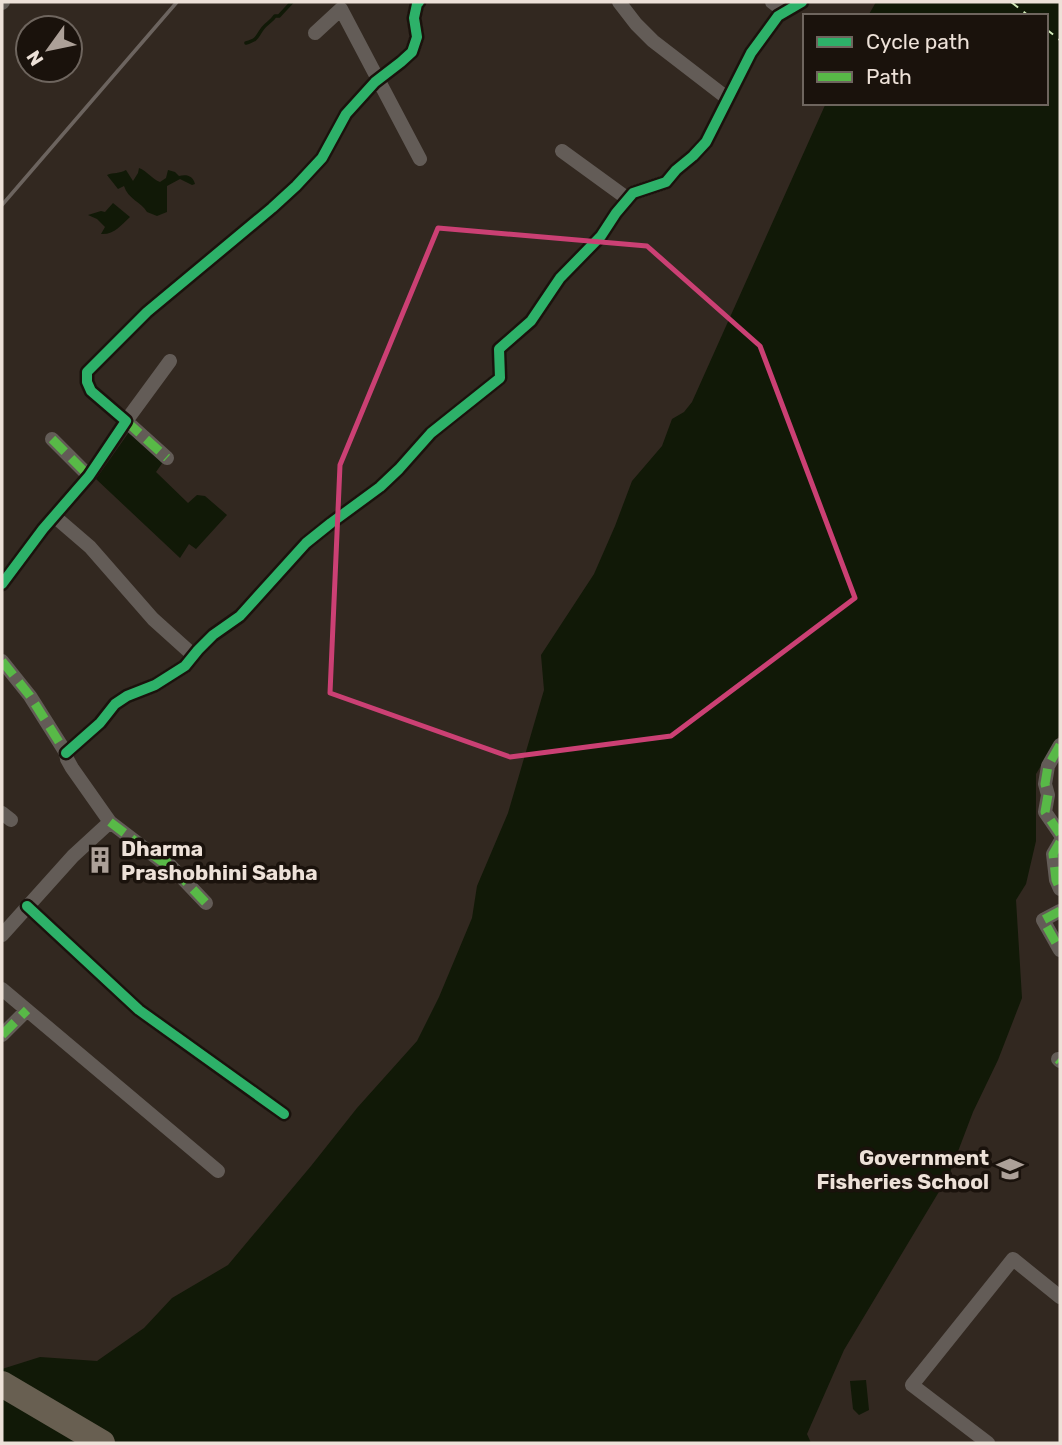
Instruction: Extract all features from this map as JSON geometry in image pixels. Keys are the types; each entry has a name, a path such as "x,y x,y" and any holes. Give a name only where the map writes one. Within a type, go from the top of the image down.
{"highway":[{"path":"2,1384 102,1443"}],"street":[{"path":"167,458 91,391 86,382 87,372 148,312 272,208 322,158 346,114 378,79 412,52 417,37 414,18 419,2"},
{"path":"619,2 653,41 727,98"},
{"path":"772,2 785,12"},
{"path":"66,753 100,723 115,704 165,680 185,666 213,635 240,616 306,543 380,487 431,433 500,377 499,349 531,321 560,278 601,236 633,193 666,182 706,142 751,53 778,16 802,2"},
{"path":"315,33 341,9 420,159"},
{"path":"562,151 628,200"},
{"path":"2,584 54,516 89,476 170,361"},
{"path":"52,439 89,476"},
{"path":"54,516 90,547 153,619 193,655"},
{"path":"2,661 30,696 66,753 72,768 110,822 161,861 167,862 206,903"},
{"path":"1060,745 1048,766 1045,812 1060,834"},
{"path":"2,935 73,856 110,822"},
{"path":"1060,842 1052,854 1060,888"},
{"path":"27,906 139,1010 284,1114"},
{"path":"1060,911 1043,920 1060,950"},
{"path":"2,989 218,1171"},
{"path":"2,1035 27,1010"},
{"path":"988,1443 912,1385 1013,1259 1060,1297"}],"highlighted area":[{"path":"438,228 647,246 760,346 855,598 671,736 510,757 330,693 340,465"}],"shaded area":[{"path":"876,2 1060,2 1060,734 1036,774 1036,841 1026,884 1016,900 1022,998 949,1175 844,1350 807,1434 811,1443 2,1443 2,1369 40,1357 97,1361 144,1328 172,1298 228,1265 357,1108 417,1041 439,997 472,918 477,886 508,813 544,690 541,655 594,574 632,481 662,446 672,419 684,412 692,402 825,105 1048,105 1048,14 869,14"},
{"path":"139,168 160,182 166,178 168,170 179,176 189,176 195,184 180,179 167,186 167,212 157,216 147,212 128,194 124,186 118,189 107,175 126,170 133,181"},
{"path":"113,203 130,217 114,231 101,234 105,227 88,215 105,212"},
{"path":"129,432 163,462 156,472 188,503 197,495 205,496 227,515 196,549 189,544 180,558 96,479"},
{"path":"866,1380 869,1410 859,1415 853,1409 850,1381"}],"waterway":[{"path":"246,43 255,39 265,26 292,2"}],"ferry route":[{"path":"1011,2 1026,14"},
{"path":"1048,31 1060,40"}],"railway":[{"path":"2,205 177,2"}],"marked path":[{"path":"126,421 167,458"},
{"path":"52,439 89,476"},
{"path":"2,661 30,696 66,753"},
{"path":"1060,745 1048,766 1045,784 1048,795 1045,812 1060,834"},
{"path":"110,822 161,861 167,862 206,903"},
{"path":"1060,842 1053,854 1056,880 1060,889"},
{"path":"1060,911 1043,920 1060,950"},
{"path":"2,1035 27,1010"}],"cycle path":[{"path":"2,584 43,529 89,476 126,421 91,391 87,372 147,312 272,208 322,158 346,114 375,82 412,52 417,37 414,18 419,2"},
{"path":"66,753 100,723 115,704 155,685 185,666 213,635 240,616 306,543 380,487 431,433 500,378 499,349 531,321 560,278 601,236 633,193 666,182 706,142 751,53 778,16 802,2"},
{"path":"27,906 139,1010 284,1114"}],"place":[{"name":"Dharma Prashobhini Sabha","path":"100,860"},
{"name":"Government Fisheries School","path":"1010,1169"}]}
